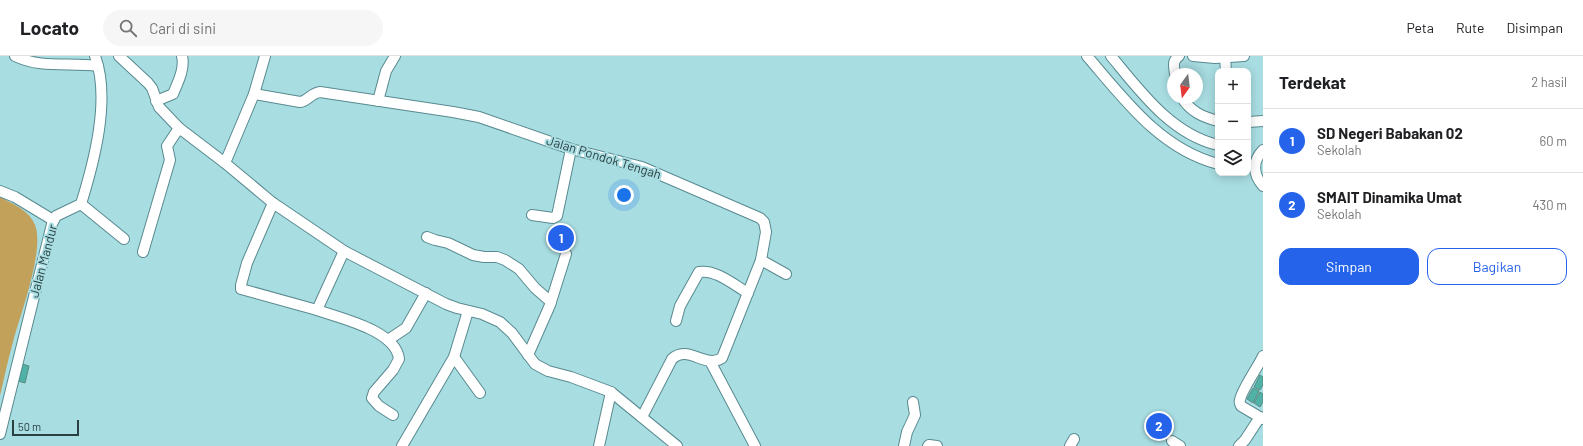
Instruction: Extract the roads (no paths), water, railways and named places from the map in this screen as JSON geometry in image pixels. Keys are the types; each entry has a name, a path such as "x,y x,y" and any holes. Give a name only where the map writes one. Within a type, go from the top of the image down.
{"street":[{"path":"15,56 49,65 84,64 97,61 101,98 96,144 91,171 81,204 124,239"},
{"path":"119,56 148,83 152,88 156,101 163,112 179,128 225,163 273,203 344,251 446,304 491,318 503,325 512,333 535,364 548,371 571,377 611,392 672,444"},
{"path":"156,101 173,94 179,81 183,66 182,56"},
{"path":"225,163 254,94 265,56"},
{"path":"378,101 386,70 395,56"},
{"path":"1087,56 1138,116 1161,136 1191,154 1215,163"},
{"path":"1111,56 1146,98 1170,121 1199,138 1215,144"},
{"path":"1174,68 1174,60 1179,56"},
{"path":"1193,56 1225,58 1244,56"},
{"path":"1225,58 1226,68"},
{"name":"Jalan Pondok Tengah","path":"254,94 300,102 306,100 312,94 320,92 479,117 571,148 642,167 760,218 764,222 766,232 761,260 722,358 717,361 710,361"},
{"path":"1186,104 1197,113 1215,120"},
{"path":"1251,122 1263,121"},
{"path":"143,252 170,160 167,146 179,128"},
{"path":"532,215 553,218 557,216 571,148"},
{"path":"1251,152 1261,153 1251,172 1263,186"},
{"path":"0,191 15,197 53,220"},
{"path":"273,203 247,263 241,289 317,310 374,330 388,340 399,355 399,359 393,370 374,392 372,398 379,406 393,415"},
{"name":"Jalan Mandur","path":"0,434 53,220 56,216 81,204"},
{"path":"427,237 448,243 472,255 497,257 505,260 519,270 535,288 551,302"},
{"path":"317,310 344,251"},
{"path":"528,355 551,302 566,254"},
{"path":"761,260 786,274"},
{"path":"676,321 680,306 699,272 704,271 719,275 748,293"},
{"path":"388,340 406,328 426,293"},
{"path":"402,446 454,356 468,311"},
{"path":"642,417 672,359 677,354 684,354 710,361 755,446"},
{"path":"454,356 480,393"},
{"path":"1239,446 1261,418 1241,406 1239,402 1241,396 1261,368 1263,356"},
{"path":"599,446 611,392"},
{"path":"904,446 907,432 915,415 913,402"},
{"path":"928,446 937,446"}],"place":[{"name":"SD Negeri Babakan 02","path":"561,238"},
{"name":"SMAIT Dinamika Umat","path":"1159,426"}]}
